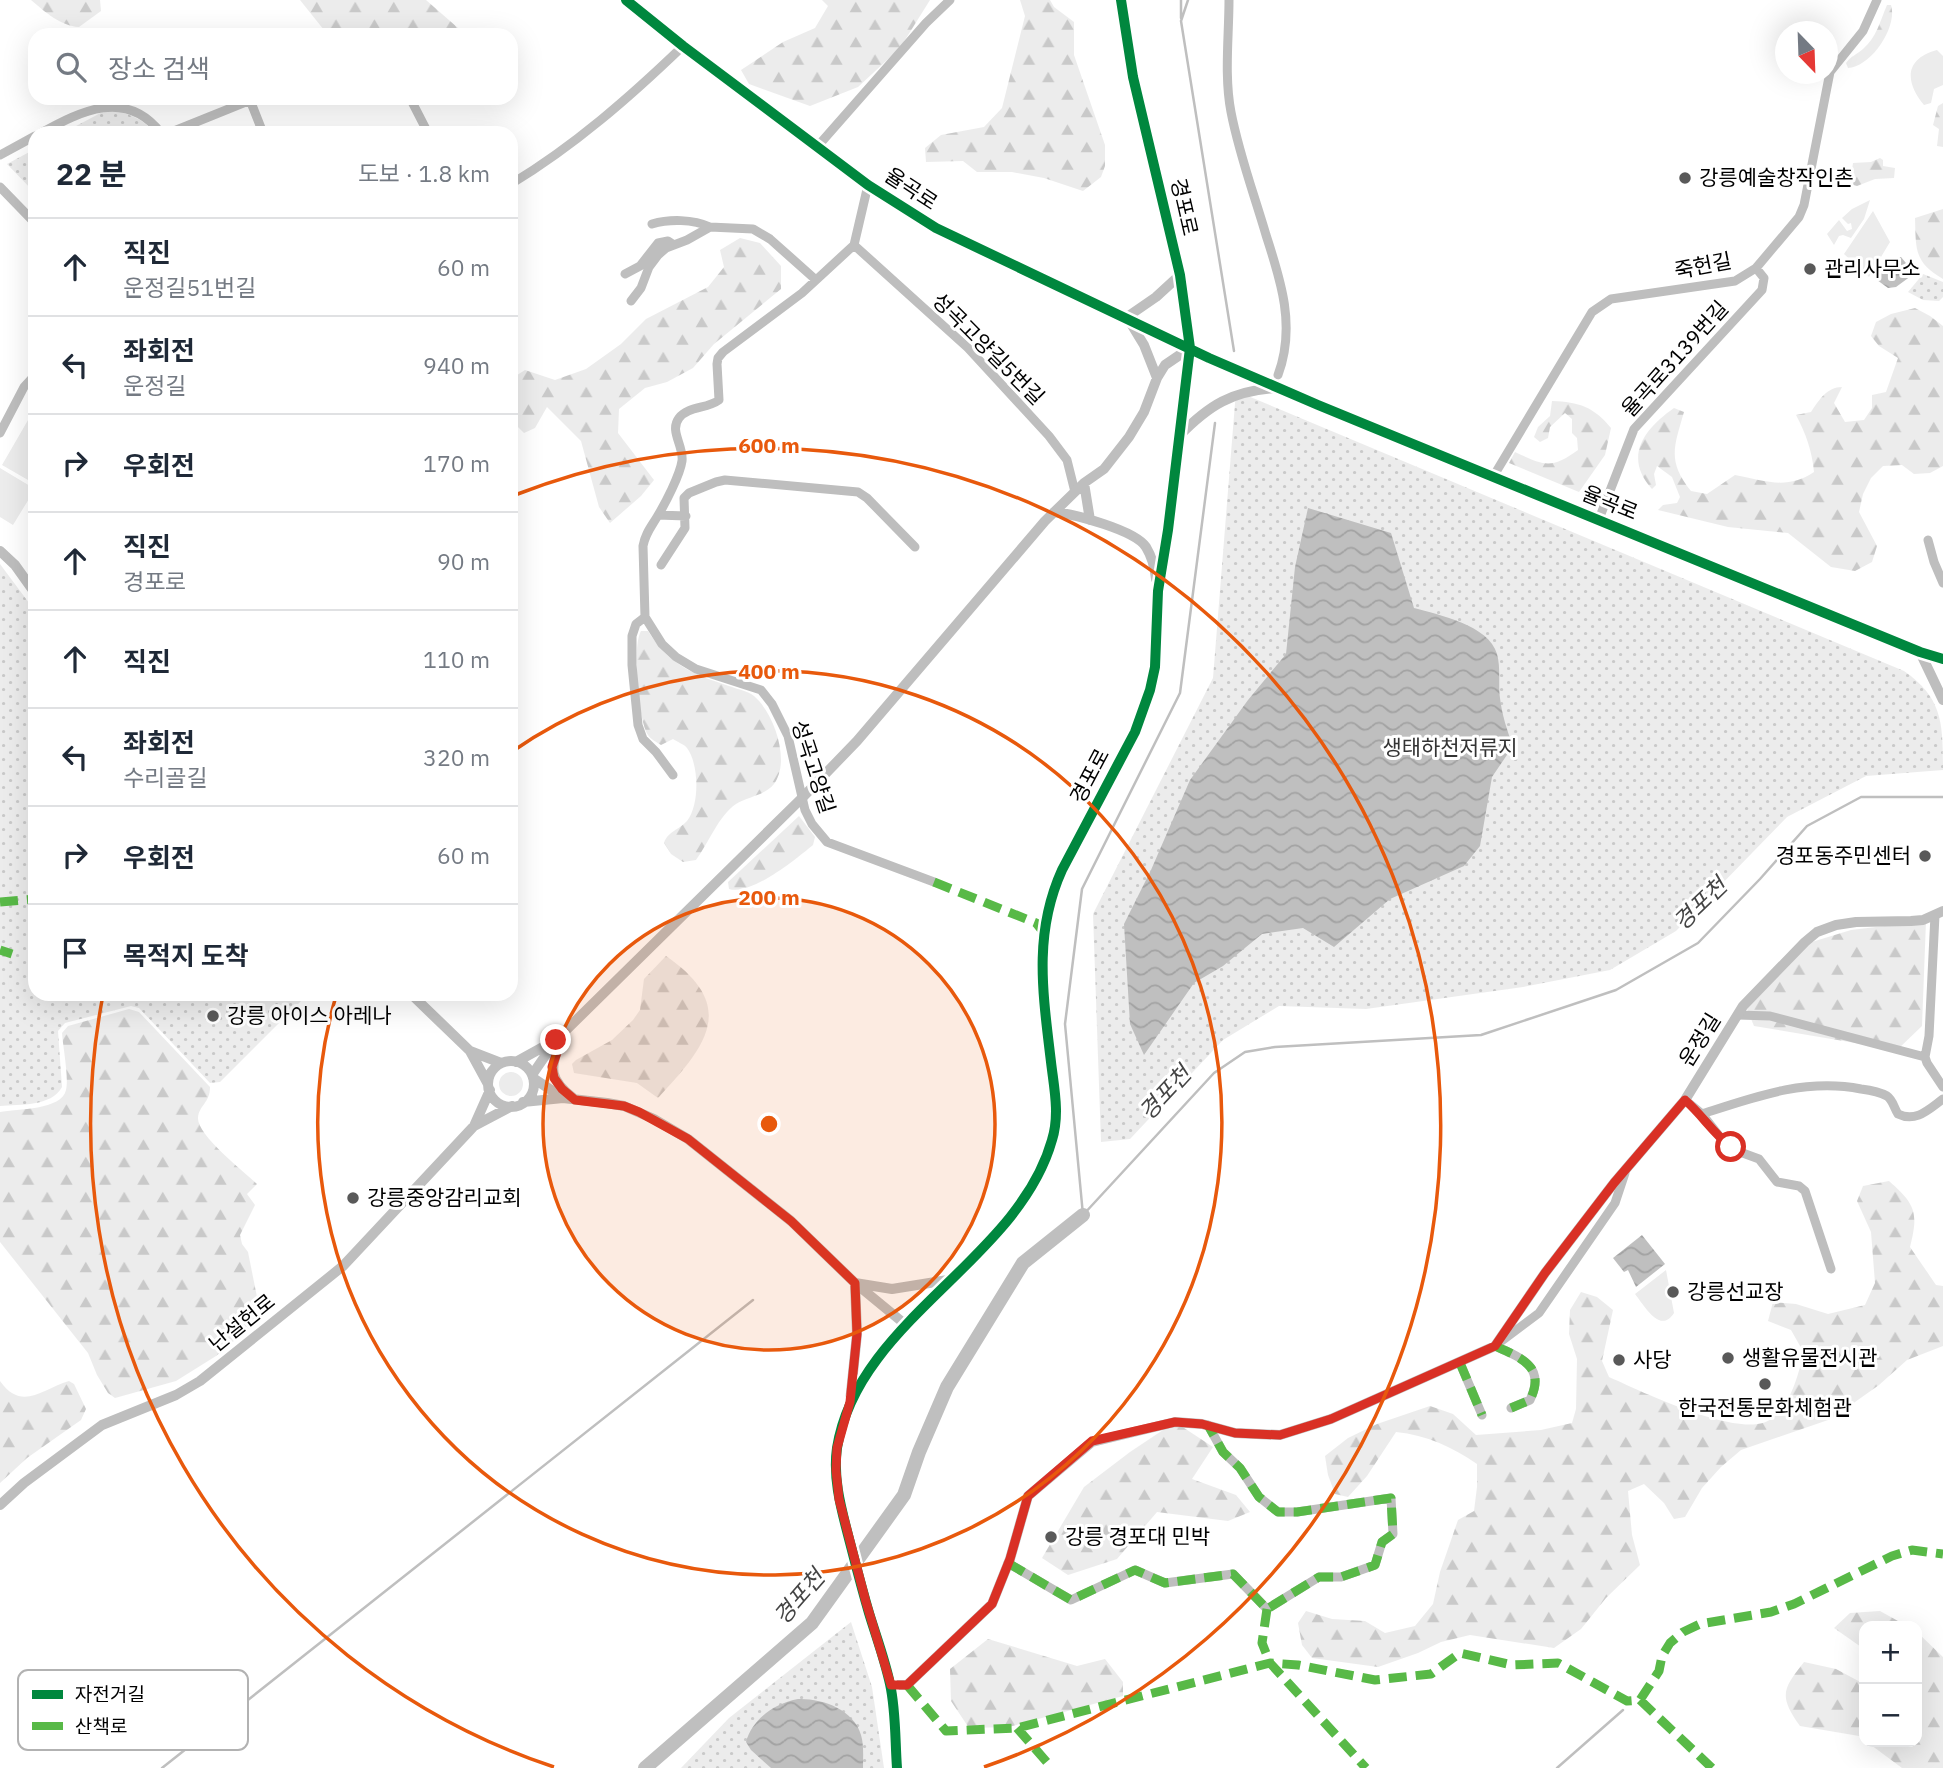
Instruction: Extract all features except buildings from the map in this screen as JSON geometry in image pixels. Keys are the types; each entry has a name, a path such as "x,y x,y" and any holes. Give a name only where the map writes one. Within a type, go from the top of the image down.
{"street":[{"name":"율곡로","path":"626,0 868,185 936,228 1209,358 1279,388 1920,652 1943,659"},
{"path":"817,147 926,23 950,0"},
{"name":"경포로","path":"897,1768 891,1685 839,1499 837,1448 850,1402 878,1360 906,1325 1012,1215 1040,1171 1051,1144 1057,1097 1041,961 1047,915 1062,870 1135,732 1144,710 1155,667 1158,591 1190,348 1180,275 1133,76 1121,0"},
{"path":"1229,0 1230,108 1283,289 1287,316 1286,344 1278,375"},
{"name":"죽헌길","path":"1493,477 1592,312 1611,299 1735,281 1756,268 1799,217 1804,205 1830,72 1863,31 1877,0"},
{"path":"518,180 552,158 591,127 647,81 685,43"},
{"path":"186,126 238,105"},
{"path":"255,105 261,126"},
{"path":"414,105 424,126"},
{"path":"53,126 64,120 111,106 139,114 153,126"},
{"path":"0,155 28,140"},
{"path":"673,775 643,739 638,724 632,636 636,624 645,617 645,535 658,515 682,459 676,423 685,412 714,404 719,400 718,358 816,280 854,245 868,185"},
{"path":"0,187 28,216"},
{"path":"652,224 666,220 694,221 710,227 753,229 770,239 816,280"},
{"path":"631,301 658,255 666,248 710,227"},
{"path":"625,274 640,266 658,243 668,241 674,245"},
{"name":"성곡고양길5번길","path":"854,245 968,348 1049,436 1067,460 1074,492"},
{"name":"율곡로3139번길","path":"1599,519 1634,429 1762,290 1765,278 1756,268"},
{"path":"1157,377 1144,345 1127,317 1156,297 1180,275"},
{"path":"532,1077 560,1036 857,741 1054,512 1084,483 1104,469 1144,412 1157,377 1165,365 1190,348"},
{"path":"0,433 28,383"},
{"path":"1179,436 1202,412 1220,401 1254,390 1279,388"},
{"path":"661,565 685,528 684,498 689,492 725,480 858,492 915,547"},
{"path":"1084,483 1090,520"},
{"path":"1054,512 1090,520 1140,540 1151,557 1158,591"},
{"path":"658,515 685,516"},
{"path":"1928,540 1943,583"},
{"path":"0,551 15,565 28,583"},
{"name":"성곡고양길","path":"645,617 663,644 676,657 696,669 761,690 772,704 788,736 801,799 812,824 827,842 934,882"},
{"path":"1920,652 1943,700"},
{"path":"1939,913 1925,1057 1943,1087"},
{"name":"운정길","path":"891,1685 907,1685 992,1604 1008,1563 1028,1496 1092,1441 1175,1422 1208,1425 1235,1433 1280,1435 1331,1419 1495,1346 1545,1273 1685,1100 1738,1014 1779,969 1817,932 1836,925 1856,922 1894,923 1923,919 1939,913"},
{"path":"418,1001 470,1051 498,1102 512,1106 523,1102 563,1098 624,1106 654,1119 688,1139 791,1221 855,1283 906,1325"},
{"path":"1738,1014 1770,1016 1925,1057"},
{"path":"470,1051 501,1063 516,1062 560,1036"},
{"path":"560,1036 554,1057 554,1078 575,1100"},
{"path":"516,1062 527,1067 532,1077 533,1090 523,1102"},
{"path":"489,1087 490,1074 501,1063"},
{"path":"532,1077 563,1098"},
{"path":"1702,1114 1787,1087 1827,1084 1880,1093 1889,1097 1898,1114 1908,1118 1922,1114 1943,1099"},
{"name":"난설헌로","path":"474,1126 489,1087"},
{"path":"1685,1100 1702,1114 1724,1142 1740,1153 1759,1159 1777,1182 1799,1186 1805,1191 1831,1269"},
{"name":"난설헌로","path":"0,1505 24,1483 102,1425 176,1395 231,1358 343,1266 474,1126 512,1106"},
{"path":"1511,1408 1530,1400 1535,1390 1536,1376 1529,1364 1495,1346 1539,1313 1615,1203 1625,1172"},
{"path":"855,1283 892,1289 951,1279"},
{"path":"850,1402 857,1334 855,1283"},
{"path":"1460,1363 1482,1415"},
{"path":"1008,1563 1071,1600 1135,1570 1165,1583 1233,1574 1267,1609 1319,1577 1341,1577 1375,1566 1382,1542 1393,1534 1391,1498 1297,1512 1278,1512 1259,1497 1240,1468 1223,1452 1208,1425"}],"green space":[{"path":"31,0 100,0 101,11 79,27 72,26 54,18"},
{"path":"300,0 426,0 458,28 322,28"},
{"path":"822,0 930,0 900,48 858,87 810,106 749,84 741,70 783,42 815,28 828,6"},
{"path":"1020,0 1050,0 1054,7 1074,22 1074,55 1105,145 1105,166 1101,177 1083,191 1044,178 1012,172 977,172 963,161 926,162 925,148 941,135 984,127 1002,108 1025,16"},
{"path":"1887,5 1891,5 1892,14 1887,34 1881,44 1865,61 1848,68 1846,63 1872,39"},
{"path":"1937,50 1943,56 1943,85 1934,89 1931,103 1924,105 1913,88 1911,72 1918,59"},
{"path":"1943,103 1943,147 1937,146 1939,129 1933,125 1938,106"},
{"path":"108,109 134,117 148,126 76,126"},
{"path":"28,153 28,186 7,164"},
{"path":"1880,158 1883,160 1883,166 1895,168 1894,178 1875,179 1857,186 1850,184 1853,163 1871,162"},
{"path":"1870,200 1864,219 1851,238 1839,236 1834,245 1827,234 1839,220 1847,231 1852,229 1851,223 1848,224 1842,218 1852,209"},
{"path":"1943,209 1943,279 1927,267 1918,254 1915,218"},
{"path":"1873,211 1890,242 1869,277 1844,254"},
{"path":"740,238 760,243 781,266 781,289 714,344 693,368 667,382 645,388 619,409 618,433 654,480 641,496 610,523 599,507 581,441 547,407 535,428 524,433 518,427 518,374 525,370 555,380 586,369 621,344 646,319 708,287 724,267 720,250"},
{"path":"1923,274 1943,282 1943,297 1939,301 1923,300 1908,292"},
{"path":"1915,308 1943,326 1943,466 1930,473 1914,474 1902,465 1883,466 1871,478 1863,494 1859,512 1877,546 1872,562 1855,571 1831,567 1788,533 1728,527 1658,510 1663,505 1677,503 1680,497 1672,477 1657,466 1654,474 1656,485 1652,489 1643,477 1638,455 1646,434 1663,416 1674,408 1684,412 1675,453 1678,471 1691,491 1707,494 1735,475 1776,482 1804,478 1814,472 1813,464 1808,443 1796,415 1811,412 1828,392 1842,387 1834,403 1845,422 1864,420 1872,408 1872,395 1886,392 1898,358 1879,346 1871,336 1876,322 1891,314"},
{"name":"생태하천저류지","path":"1236,391 1904,671 1927,691 1938,713 1943,770 1866,776 1787,817 1676,931 1610,970 1523,987 1366,1009 1279,1006 1223,1040 1130,1139 1101,1142 1093,914 1213,678"},
{"path":"1552,401 1592,410 1611,428 1605,455 1579,492 1509,463 1515,452 1540,462 1554,463 1578,450 1577,438 1572,433 1572,419 1565,413 1550,427 1548,438 1540,442 1534,437 1538,427 1550,416"},
{"path":"28,420 28,480 2,465"},
{"path":"0,468 28,485 28,500 13,525 0,517"},
{"path":"0,564 28,602 28,1001 301,1001 220,1082 210,1083 139,1008 131,1006 65,1023 58,1031 62,1087 43,1101 0,1106"},
{"path":"641,631 648,631 664,652 683,667 754,696 768,714 778,738 781,763 774,784 766,791 741,801 730,809 696,860 683,862 671,854 664,843 691,814 696,795 696,774 686,747 673,739 661,745 649,737 644,727 637,666"},
{"path":"799,816 815,837 813,845 761,882 738,890 729,889 728,882"},
{"path":"1926,921 1922,1026 1897,1050 1754,1026 1747,1009 1802,945 1851,930"},
{"path":"666,956 689,975 703,993 708,1010 707,1027 701,1044 675,1079 658,1098 637,1083 574,1073 572,1064 576,1060 612,1040 633,1020 640,1010 644,979"},
{"path":"129,1009 139,1012 210,1087 199,1114 200,1125 213,1143 257,1184 247,1194 255,1205 240,1235 248,1252 259,1307 253,1325 216,1356 176,1381 115,1398 108,1393 97,1375 88,1353 0,1242 0,1112 48,1105 63,1097 67,1078 62,1033 68,1026"},
{"path":"511,1072 520,1075 523,1084 520,1093 511,1096 502,1093 499,1084 502,1075"},
{"path":"1889,1181 1905,1196 1913,1210 1914,1225 1910,1247 1936,1285 1943,1286 1943,1346 1907,1360 1879,1385 1831,1419 1741,1450 1702,1488 1685,1517 1674,1519 1664,1503 1644,1484 1628,1491 1632,1535 1640,1565 1606,1598 1581,1629 1554,1648 1470,1635 1441,1642 1378,1667 1312,1658 1302,1645 1298,1623 1306,1611 1332,1619 1365,1621 1385,1633 1415,1626 1433,1604 1440,1572 1458,1520 1474,1511 1477,1487 1477,1464 1458,1452 1418,1436 1396,1432 1367,1476 1348,1497 1335,1494 1325,1456 1348,1438 1377,1424 1430,1406 1453,1414 1476,1435 1541,1430 1572,1423 1576,1409 1577,1359 1569,1334 1570,1310 1581,1292 1597,1297 1613,1310 1602,1361 1609,1377 1691,1412 1715,1419 1738,1424 1757,1424 1771,1419 1789,1397 1804,1353 1791,1330 1768,1321 1773,1302 1796,1304 1828,1314 1865,1305 1875,1283 1871,1232 1857,1201 1863,1186"},
{"path":"1666,1270 1674,1313 1663,1321 1653,1316 1635,1294"},
{"path":"0,1381 8,1390 24,1397 69,1381 74,1384 86,1409 81,1420 27,1458 0,1483"},
{"path":"1175,1422 1213,1447 1192,1479 1236,1495 1250,1512 1228,1521 1157,1512 1117,1559 1068,1575 1042,1558 1084,1487"},
{"path":"1880,1611 1898,1621 1859,1621 1859,1646 1834,1628 1850,1613"},
{"path":"851,1622 872,1687 884,1768 681,1768 729,1718"},
{"path":"1922,1637 1943,1657 1943,1768 1902,1768 1874,1747 1922,1747"},
{"path":"988,1639 1077,1666 1105,1659 1123,1682 1123,1696 1009,1727 969,1728 951,1701 950,1669"},
{"path":"1804,1662 1836,1669 1859,1681 1859,1736 1800,1726 1786,1700 1791,1680"}],"water":[{"path":"1894,257 1901,257 1910,268 1911,276 1896,287 1888,288 1877,280 1877,274"},
{"name":"생태하천저류지","path":"1308,508 1391,533 1414,608 1462,623 1492,644 1498,659 1502,710 1513,746 1492,777 1480,846 1464,866 1390,899 1334,947 1303,928 1262,934 1223,966 1194,983 1144,1055 1130,1024 1124,924 1190,780 1248,700 1286,654 1295,567"},
{"path":"1642,1235 1665,1264 1636,1287 1628,1270 1624,1272 1613,1258"},
{"path":"798,1699 826,1703 851,1718 862,1739 863,1768 771,1768 751,1750 746,1742 759,1719 773,1708"}],"waterway":[{"path":"1181,0 1181,18"},
{"path":"1188,0 1181,21 1234,351"},
{"path":"1083,1215 1065,1024 1082,889 1180,693 1215,423"},
{"name":"경포천","path":"1083,1215 1214,1073 1245,1052 1275,1047 1481,1035 1616,990 1698,943 1807,826 1861,797 1943,797"},
{"name":"경포천","path":"645,1768 812,1623 904,1495 947,1387 1023,1263 1083,1215"},
{"path":"248,1700 753,1300"},
{"path":"1557,1768 1623,1710"},
{"path":"162,1768 185,1750"}],"marked path":[{"path":"934,882 1036,923 1044,933"},
{"path":"0,902 28,900"},
{"path":"0,950 12,954"},
{"path":"1495,1346 1529,1365 1535,1379 1530,1400 1511,1408"},
{"path":"1460,1363 1482,1415"},
{"path":"1008,1563 1071,1600 1135,1570 1165,1583 1233,1574 1267,1609 1319,1577 1341,1577 1375,1565 1382,1542 1393,1534 1391,1498 1297,1512 1278,1512 1259,1497 1240,1468 1223,1452 1208,1425"},
{"path":"907,1685 946,1731 1017,1728 1270,1663 1298,1665 1375,1680 1431,1674 1460,1653 1512,1665 1558,1663 1627,1701 1640,1700 1659,1671 1662,1656 1670,1643 1683,1632 1700,1624 1771,1612 1794,1604 1892,1556 1912,1550 1943,1554"},
{"path":"1267,1609 1262,1643 1270,1663 1366,1768"},
{"path":"1640,1700 1712,1768"},
{"path":"1017,1728 1052,1768"}],"cycle path":[{"path":"626,0 868,185 936,228 1209,358 1318,405 1920,652 1943,659"},
{"path":"897,1768 892,1694 842,1511 837,1479 837,1448 851,1403 874,1363 905,1326 1007,1221 1034,1183 1052,1140 1056,1101 1043,988 1047,917 1062,870 1135,732 1155,667 1158,591 1190,348 1180,275 1133,77 1121,0"}],"place":[{"name":"강릉예술창작인촌","path":"1685,178"},
{"name":"관리사무소","path":"1810,269"},
{"name":"경포동주민센터","path":"1925,856"},
{"name":"강릉 아이스 아레나","path":"213,1016"},
{"name":"강릉중앙감리교회","path":"353,1198"},
{"name":"강릉선교장","path":"1673,1292"},
{"name":"생활유물전시관","path":"1728,1358"},
{"name":"사당","path":"1619,1360"},
{"name":"한국전통문화체험관","path":"1765,1384"},
{"name":"강릉 경포대 민박","path":"1051,1537"}],"route":[{"path":"556,1040 564,1032 554,1057 554,1078 575,1100 624,1106 654,1119 688,1139 791,1221 855,1283 857,1334 850,1402 837,1448 836,1470 839,1499 891,1685 907,1685 992,1604 1010,1559 1016,1530 1028,1496 1092,1441 1175,1422 1202,1424 1235,1433 1280,1435 1331,1419 1464,1362 1495,1346 1545,1273 1614,1183 1685,1100 1702,1114 1731,1147"}]}
